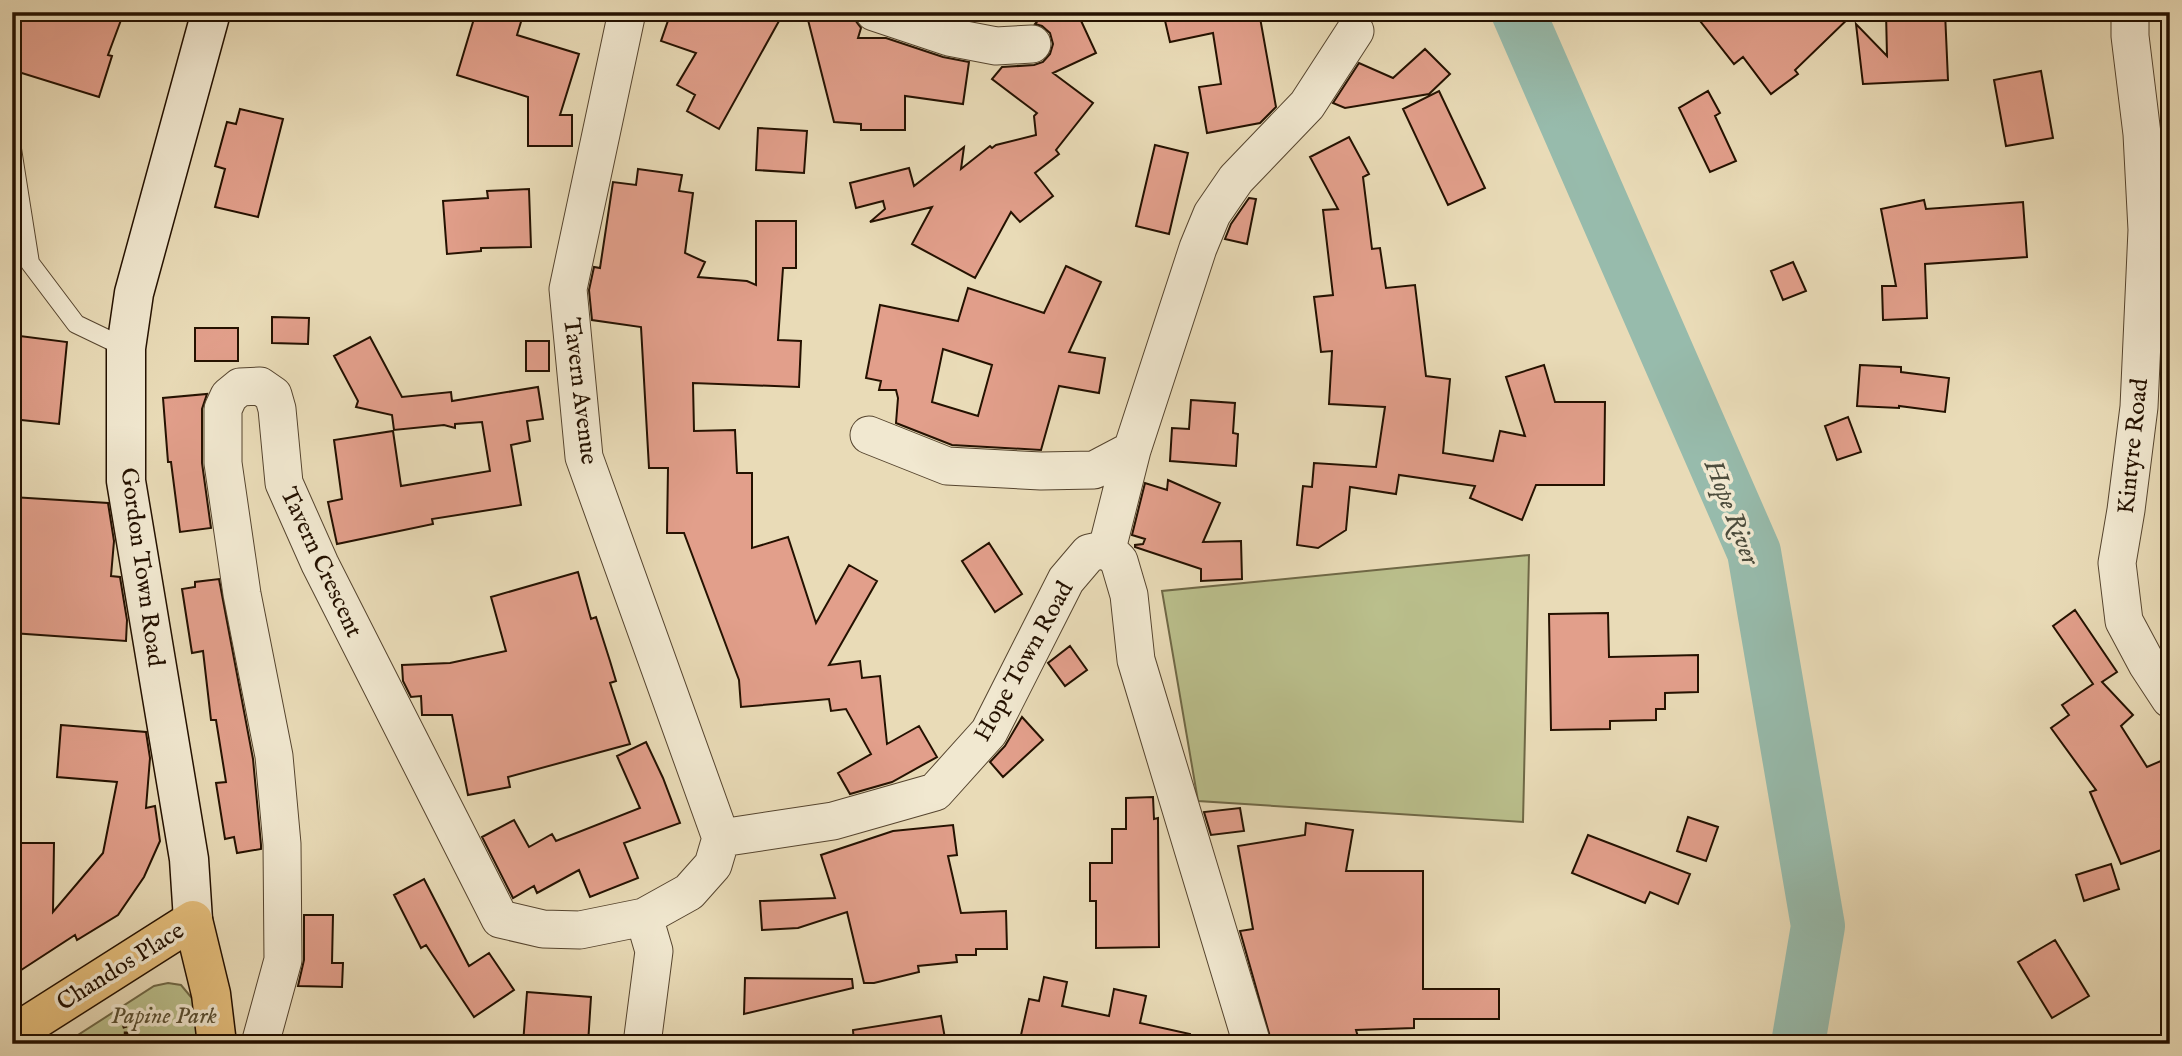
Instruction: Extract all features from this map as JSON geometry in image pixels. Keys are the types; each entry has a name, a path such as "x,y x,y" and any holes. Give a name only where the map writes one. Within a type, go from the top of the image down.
{"main road":[{"name":"Gordon Town Road","path":"211,12 134,293 126,348 126,481 190,859 193,920 211,994 217,1044"},
{"name":"Chandos Place","path":"12,1035 193,920"}],"street":[{"name":"Tavern Avenue","path":"626,12 568,289 584,457 721,838"},
{"path":"874,12 949,37 996,46 1032,44"},
{"name":"Kintyre Road","path":"2130,12 2130,36 2143,134 2147,230 2139,407 2117,563 2124,621 2170,699"},
{"path":"1252,1044 1136,660 1129,595 1119,561 1107,549 1132,450 1198,248 1212,214 1236,179 1307,105 1355,31"},
{"name":"Tavern Crescent","path":"260,1044 283,960 282,844 274,757 242,594 223,463 223,409 229,396 240,387 260,386 273,395 279,422 284,483 320,564 500,919 543,929 580,930 644,917"},
{"path":"869,435 947,466 1041,471 1094,470 1132,450"},
{"name":"Hope Town Road","path":"721,838 833,821 935,792 989,732 1066,580 1089,553 1107,549"},
{"path":"642,1044 654,951 644,917 689,892 713,865 721,838"}],"lane":[{"path":"12,149 30,263 76,324 126,348"}],"green space":[{"path":"1529,555 1523,822 1198,801 1162,591"},
{"name":"Papine Park","path":"168,983 181,985 201,1009 200,1044 64,1044 154,986"}],"building":[{"path":"12,12 124,12 108,55 112,56 99,97 12,70"},
{"path":"476,12 524,12 517,35 579,54 560,115 572,115 572,146 528,146 528,97 457,75"},
{"path":"671,12 784,12 719,129 687,111 695,95 677,85 696,53 661,41"},
{"path":"806,12 826,12 855,20 861,28 858,38 886,38 943,57 969,62 963,104 905,96 905,130 861,130 861,124 834,122"},
{"path":"1045,12 1077,12 1096,53 1053,73 1093,103 1056,150 1059,154 1035,173 1053,196 1020,222 1011,212 975,278 912,244 932,207 870,222 885,209 883,201 856,208 850,183 909,168 914,186 964,147 961,169 990,146 992,148 1036,135 1034,116 1037,113 992,79 1002,67 1034,65 1043,62 1050,54 1053,44 1050,33 1035,24"},
{"path":"1163,12 1259,12 1276,107 1260,123 1207,133 1199,87 1221,84 1213,33 1170,42"},
{"path":"1693,12 1855,12 1795,70 1798,74 1771,94 1743,57 1734,64"},
{"path":"1886,12 1945,12 1948,80 1863,84 1856,24 1887,56"},
{"path":"1425,49 1450,74 1429,94 1345,108 1333,103 1359,63 1393,78"},
{"path":"2041,71 2053,138 2006,146 1994,80"},
{"path":"1439,91 1485,188 1448,205 1403,109"},
{"path":"1708,91 1720,113 1715,116 1736,161 1710,172 1679,108"},
{"path":"240,109 283,119 258,217 215,207 225,169 215,166 227,122 236,124"},
{"path":"758,128 807,131 804,173 756,170"},
{"path":"1349,137 1369,174 1363,177 1372,249 1380,248 1386,288 1415,285 1426,376 1450,379 1443,453 1493,461 1500,431 1525,436 1506,377 1544,365 1555,402 1605,402 1604,485 1536,485 1522,520 1470,498 1475,486 1399,475 1396,494 1350,487 1346,530 1318,548 1297,545 1303,486 1312,487 1314,463 1376,467 1385,407 1329,404 1332,351 1321,352 1314,297 1333,295 1323,210 1338,209 1310,157"},
{"path":"1155,145 1188,153 1169,234 1136,226"},
{"path":"638,169 682,175 679,191 693,193 685,253 705,262 698,277 747,281 756,285 756,221 796,221 796,268 783,268 778,340 801,341 799,387 693,383 694,431 735,430 737,473 752,473 752,548 788,537 816,623 849,565 877,581 829,665 860,661 862,678 880,676 887,744 919,726 937,757 892,782 850,794 838,773 871,754 846,709 831,711 829,699 741,707 739,680 684,533 667,533 668,468 649,468 641,327 592,320 589,290 594,267 600,268 613,182 636,185"},
{"path":"529,189 531,247 481,248 481,251 447,254 443,201 488,198 487,191"},
{"path":"1249,198 1256,199 1247,244 1225,239 1231,224"},
{"path":"1924,200 1926,209 2023,202 2027,257 1925,264 1927,318 1883,320 1882,286 1896,286 1881,209"},
{"path":"1793,262 1806,291 1783,300 1771,271"},
{"path":"1066,266 1101,282 1069,352 1105,358 1099,393 1059,386 1041,450 952,445 896,423 896,390 879,390 881,381 866,378 880,305 958,321 968,288 1044,313","holes":["943,349 992,365 978,416 932,402"]},
{"path":"272,317 309,318 308,344 272,343"},
{"path":"195,328 238,328 238,361 195,361"},
{"path":"12,335 67,342 59,424 12,419"},
{"path":"370,337 402,397 451,392 452,401 538,387 543,419 527,421 530,441 511,445 521,505 432,519 433,524 337,544 328,502 342,499 334,440 393,431 401,486 490,471 482,422 455,424 455,428 444,425 394,430 392,415 356,407 358,401 334,356"},
{"path":"526,341 549,341 549,371 526,371"},
{"path":"1860,365 1901,367 1901,372 1949,378 1945,412 1899,406 1857,406"},
{"path":"207,394 202,409 202,463 211,528 180,532 171,462 168,462 163,398"},
{"path":"1191,400 1235,403 1233,433 1238,434 1236,466 1170,461 1172,428 1189,429"},
{"path":"1848,417 1861,452 1837,460 1825,426"},
{"path":"1168,480 1220,503 1203,542 1241,541 1242,579 1201,581 1201,569 1135,547 1143,544 1145,539 1132,535 1145,483 1167,490"},
{"path":"12,497 108,503 114,541 111,576 120,577 127,620 126,641 12,633"},
{"path":"989,543 1022,594 995,612 962,561"},
{"path":"578,572 591,619 596,617 610,661 616,681 610,683 630,744 508,777 510,787 468,795 452,715 422,715 421,696 411,697 403,681 402,665 450,663 506,651 491,597"},
{"path":"219,579 253,759 261,845 261,849 237,853 234,837 225,839 216,783 226,782 216,720 211,720 203,651 192,653 182,589 195,587 195,582"},
{"path":"2075,610 2117,672 2102,682 2133,715 2121,726 2147,767 2170,757 2170,847 2121,864 2090,792 2096,790 2051,728 2069,715 2062,705 2093,684 2053,626"},
{"path":"1608,613 1609,657 1698,655 1698,692 1665,693 1665,709 1656,709 1656,720 1610,721 1610,729 1551,730 1549,614"},
{"path":"1070,646 1087,670 1065,686 1048,663"},
{"path":"1022,717 1043,740 1003,777 990,762 1005,746"},
{"path":"61,725 146,732 150,758 146,808 155,806 160,841 144,877 118,915 77,940 75,935 12,976 12,843 54,843 53,912 103,853 117,782 57,777"},
{"path":"646,742 680,823 624,843 638,878 590,897 579,870 537,893 534,886 513,898 482,837 514,820 529,847 552,834 556,841 640,808 617,756"},
{"path":"1153,797 1154,819 1158,818 1159,947 1096,948 1096,901 1090,901 1090,863 1112,863 1112,829 1126,829 1126,798"},
{"path":"1240,808 1244,831 1211,835 1204,812"},
{"path":"1688,817 1718,827 1706,861 1677,851"},
{"path":"1306,823 1353,830 1346,871 1423,871 1423,989 1499,989 1499,1019 1414,1019 1414,1028 1356,1030 1360,1044 1272,1044 1240,931 1253,929 1238,846 1305,835"},
{"path":"953,825 957,855 948,856 961,913 1006,911 1007,949 976,949 976,955 956,955 957,962 918,966 919,972 864,983 847,912 798,928 762,930 760,901 835,898 821,855 893,831"},
{"path":"1588,835 1690,874 1678,904 1650,892 1645,903 1572,873"},
{"path":"2111,864 2119,889 2084,901 2076,875"},
{"path":"424,879 469,966 489,953 514,990 474,1017 426,945 421,948 394,895"},
{"path":"304,915 333,915 332,963 343,963 342,987 298,986 304,960"},
{"path":"2055,940 2089,996 2052,1018 2018,962"},
{"path":"1044,977 1067,982 1062,1006 1109,1016 1114,989 1146,996 1140,1023 1190,1034 1189,1044 1019,1044 1029,999 1039,1001"},
{"path":"745,978 852,979 853,988 744,1014"},
{"path":"527,992 591,997 588,1044 523,1044"},
{"path":"941,1016 946,1044 854,1044 853,1030"}],"waterway":[{"name":"Hope River","path":"1518,12 1754,552 1818,926 1798,1044"}]}
